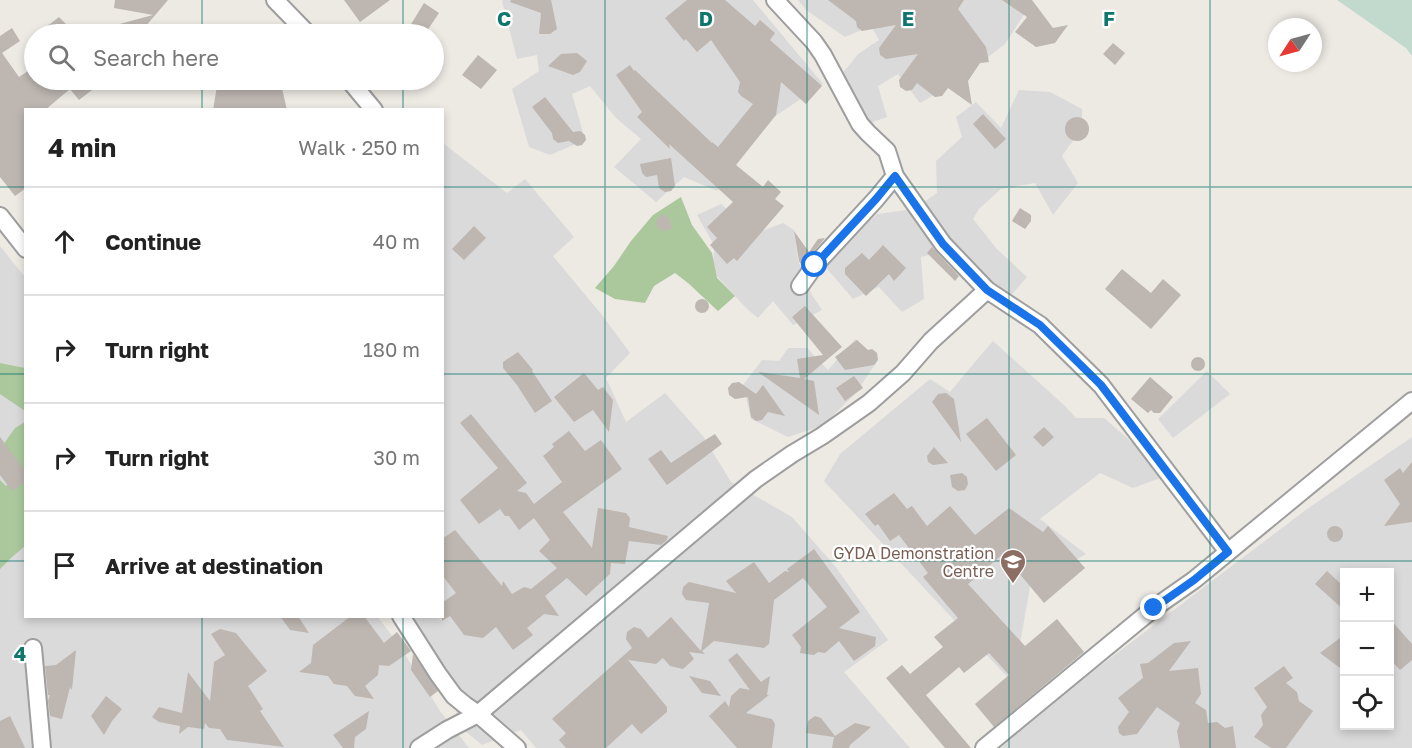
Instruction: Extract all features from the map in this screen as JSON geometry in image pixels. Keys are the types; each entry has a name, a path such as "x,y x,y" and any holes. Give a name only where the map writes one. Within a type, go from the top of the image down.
{"street":[{"path":"275,0 298,24"},
{"path":"775,0 819,49 860,124 887,151 895,176 943,244 987,290 1040,325 1101,385 1228,552"},
{"path":"357,90 372,108"},
{"path":"800,286 815,265 895,176"},
{"path":"0,216 24,246"},
{"path":"419,748 478,714 756,479 869,403 903,373 932,341 987,290"},
{"path":"984,748 1412,401"},
{"path":"402,618 454,696 517,748"},
{"path":"33,648 42,748"}],"shaded area":[{"path":"503,0 753,0 823,84 768,121 717,191 684,177 656,202 614,167 641,139 616,118 590,86 572,94 585,140 550,155 529,147 512,89 539,71 537,55 517,59"},
{"path":"798,0 1028,0 1031,4 1005,44 953,84 920,103 898,74 878,86 887,117 864,125 838,79 858,54 879,40 871,26 845,37 806,10"},
{"path":"1019,90 1050,92 1082,109 1082,128 1062,156 1078,183 1053,215 1035,183 1001,189 979,209 973,219 997,249 1027,277 1012,294 1000,293 948,250 921,257 924,299 902,312 879,287 853,299 822,263 877,214 914,209 937,193 936,161 962,137 956,117 976,102 1001,128"},
{"path":"444,144 507,193 525,179 574,237 553,256 630,353 606,378 626,422 665,393 703,436 731,482 792,517 835,566 888,640 844,672 910,748 536,748 521,730 482,745 459,726 455,704 402,618 444,618"},
{"path":"721,204 757,233 783,223 794,230 798,260 812,295 822,310 793,325 773,301 758,318 747,309 713,272 714,245 697,215"},
{"path":"0,246 24,276 24,618 379,618 401,648 440,711 469,748 0,748"},
{"path":"855,339 877,362 854,395 822,426 788,437 751,419 743,385 762,360 779,361 788,348 807,348 828,370"},
{"path":"993,341 1076,418 1104,418 1149,457 1163,477 1133,488 1100,473 1040,519 1086,554 1030,587 1013,683 824,481 840,454 930,379 950,392"},
{"path":"1207,371 1230,394 1173,438 1158,419"},
{"path":"1412,437 1412,748 1001,748 1046,707 1307,509"}],"green space":[{"path":"1337,0 1412,0 1412,56 1406,48"},
{"path":"681,197 692,225 712,253 717,278 735,296 718,311 675,273 654,286 645,303 615,299 595,288 653,215"},
{"path":"0,363 24,368 24,410 0,394"},
{"path":"24,423 24,547 0,569 0,480 6,486 21,474 3,445 15,428"}],"building":[{"path":"115,0 168,0 148,24 119,24 153,15 114,8"},
{"path":"344,0 390,0 360,22"},
{"path":"511,0 551,0 557,29 550,34 539,34 541,13 510,2"},
{"path":"687,0 725,0 755,26 760,20 775,33 770,40 822,86 806,104 781,82 776,115 736,165 763,187 768,180 781,192 775,199 784,206 737,261 734,258 727,264 710,245 717,238 707,227 733,202 669,144 670,149 637,117 642,112 616,75 630,65 718,147 753,104 738,92 740,82 711,40 697,52 686,39 684,41 665,18"},
{"path":"828,0 964,0 958,9 986,47 989,62 980,63 968,81 972,105 948,88 942,96 935,97 917,83 912,90 906,91 900,87 899,80 918,54 886,59 880,55 879,48 896,25 862,31 857,27 856,21"},
{"path":"1002,0 1032,0 1053,28 1068,25 1055,43 1036,47 1015,32 1027,17"},
{"path":"424,3 439,13 432,24 411,24"},
{"path":"59,17 66,24 50,24"},
{"path":"12,28 20,41 2,53 19,77 24,74 24,90 69,90 47,108 24,108 24,189 15,196 0,177 0,36"},
{"path":"1113,43 1125,53 1115,65 1103,54"},
{"path":"577,53 587,61 580,72 573,75 548,66 561,54"},
{"path":"478,55 497,70 481,89 462,75"},
{"path":"71,90 92,90 79,100"},
{"path":"216,90 282,90 287,108 213,108"},
{"path":"545,97 573,132 580,131 585,135 586,140 582,145 577,146 569,141 558,143 553,139 552,133 532,107"},
{"path":"983,114 1006,139 995,149 973,124"},
{"path":"1077,117 1086,120 1089,129 1086,138 1077,141 1068,138 1065,129 1068,120"},
{"path":"671,158 675,186 671,191 665,192 659,188 657,175 646,177 642,173 640,164"},
{"path":"1020,208 1031,215 1031,221 1025,229 1012,221"},
{"path":"662,214 670,219 672,229 662,231 657,227 656,221"},
{"path":"474,226 486,238 464,260 452,249"},
{"path":"794,231 809,252 818,239 825,238 802,266 799,261"},
{"path":"883,245 906,268 894,281 889,274 866,296 845,274 845,268 862,253 869,260"},
{"path":"932,247 959,276 955,281 927,253"},
{"path":"1122,269 1151,293 1163,279 1181,295 1151,329 1105,289"},
{"path":"699,299 705,299 709,306 705,313 699,313 695,309 695,303"},
{"path":"805,306 842,347 804,379 814,381 819,415 758,372 800,378 797,359 823,355 792,317"},
{"path":"857,340 868,350 872,349 877,353 878,360 874,365 845,370 835,357"},
{"path":"518,352 533,370 552,401 535,413 503,368 503,362"},
{"path":"1195,357 1201,357 1205,364 1201,371 1195,371 1191,367 1191,361"},
{"path":"584,373 598,390 603,387 613,400 609,432 593,410 574,422 554,397"},
{"path":"854,376 863,388 845,401 836,388"},
{"path":"1150,377 1173,397 1160,413 1154,413 1151,410 1148,413 1131,399"},
{"path":"739,382 756,394 763,385 785,416 768,412 762,420 756,421 751,417 748,397 735,399 729,395 728,388 732,383"},
{"path":"946,393 954,399 961,442 932,402 938,394"},
{"path":"471,414 527,483 517,491 526,493 534,504 562,482 543,456 554,447 552,444 569,431 585,451 601,440 622,469 563,512 592,548 598,508 626,513 630,518 629,527 668,536 667,540 661,545 629,541 625,564 611,563 610,574 586,596 567,578 545,596 559,616 544,614 527,628 533,635 513,650 496,627 483,638 464,635 450,616 442,621 444,602 456,593 444,578 444,538 455,530 502,586 503,581 512,594 524,587 531,589 557,568 539,551 550,540 534,518 519,530 509,516 505,516 500,509 479,524 460,500 498,468 460,423"},
{"path":"987,418 1016,455 996,471 966,434"},
{"path":"1044,427 1054,437 1043,447 1033,437"},
{"path":"715,434 722,444 667,485 648,459 661,450 671,463"},
{"path":"0,437 24,469 24,482 12,491 0,475"},
{"path":"934,447 948,463 933,465 928,462 927,456"},
{"path":"1412,462 1412,522 1384,526 1400,504 1384,480 1400,468 1403,473"},
{"path":"962,473 967,477 968,484 965,490 958,491 952,487 950,475"},
{"path":"894,493 907,509 912,506 927,526 950,506 975,535 1009,508 1043,532 1048,526 1085,568 1044,603 1003,554 968,584 1025,646 1057,619 1084,652 994,727 975,704 1009,675 989,653 964,673 959,667 926,695 971,748 945,748 886,678 902,665 910,674 943,647 934,637 958,618 923,577 928,573 899,535 890,541 878,524 875,526 865,514"},
{"path":"1335,526 1341,528 1343,534 1341,540 1335,542 1329,540 1327,534 1329,528"},
{"path":"814,549 860,612 839,628 876,637 875,646 854,661 839,641 825,653 818,652 814,655 800,653 801,647 792,635 827,607 803,578 774,600 769,644 764,648 714,641 702,651 705,654 689,652 694,659 683,669 670,666 663,658 656,664 628,660 667,707 667,712 641,734 632,724 606,748 566,748 559,740 566,733 552,719 632,648 626,639 627,632 634,627 641,629 648,638 671,617 701,651 709,603 686,600 682,594 683,587 689,582 736,593 726,581 754,562 769,583 785,571 789,572 787,569"},
{"path":"1327,571 1340,583 1340,606 1315,584"},
{"path":"281,618 299,618 309,633 290,630"},
{"path":"348,618 365,618 384,643 397,632 411,651 389,666 379,665 378,675 365,686 374,699 355,696 347,686 334,684 328,676 299,672 311,663 313,645"},
{"path":"1394,624 1412,644 1412,660 1400,670 1394,663"},
{"path":"220,629 236,633 267,671 248,686 263,709 260,711 284,747 227,740 220,729 209,728 205,723 204,729 188,727 179,734 180,726 159,722 152,717 159,707 182,713 188,672 210,701 214,662 225,655 211,634"},
{"path":"1340,638 1340,668 1320,653"},
{"path":"1191,641 1169,671 1198,668 1201,694 1195,703 1206,710 1208,723 1217,722 1225,728 1233,726 1236,748 1180,748 1177,731 1180,723 1157,707 1137,734 1123,736 1119,733 1118,727 1129,712 1118,698 1143,678 1140,664 1148,663 1174,643"},
{"path":"76,650 72,690 70,687 62,719 50,716 48,701 50,695 48,695 45,666 56,665"},
{"path":"737,653 761,682 770,676 767,695 769,695 746,713 772,719 775,724 772,748 737,748 709,716 725,701 729,707 731,696 740,688 750,690 728,660"},
{"path":"413,654 438,691 430,697 411,670"},
{"path":"1284,666 1293,678 1286,683 1297,692 1299,701 1313,711 1286,748 1271,748 1254,737 1263,725 1261,715 1267,707 1254,688"},
{"path":"689,676 710,681 721,696 702,693"},
{"path":"106,696 122,709 104,735 91,716"},
{"path":"369,711 366,729 355,737 354,748 343,748 333,735"},
{"path":"10,716 25,748 0,748 0,721"},
{"path":"815,716 821,718 835,736 855,723 871,727 849,748 832,748 834,737 806,733 808,721"}],"place":[{"name":"GYDA Demonstration Centre","path":"1013,585"}],"route":[{"path":"815,265 895,176 943,244 987,290 1040,325 1101,385 1228,552 1194,580 1154,608"}]}
